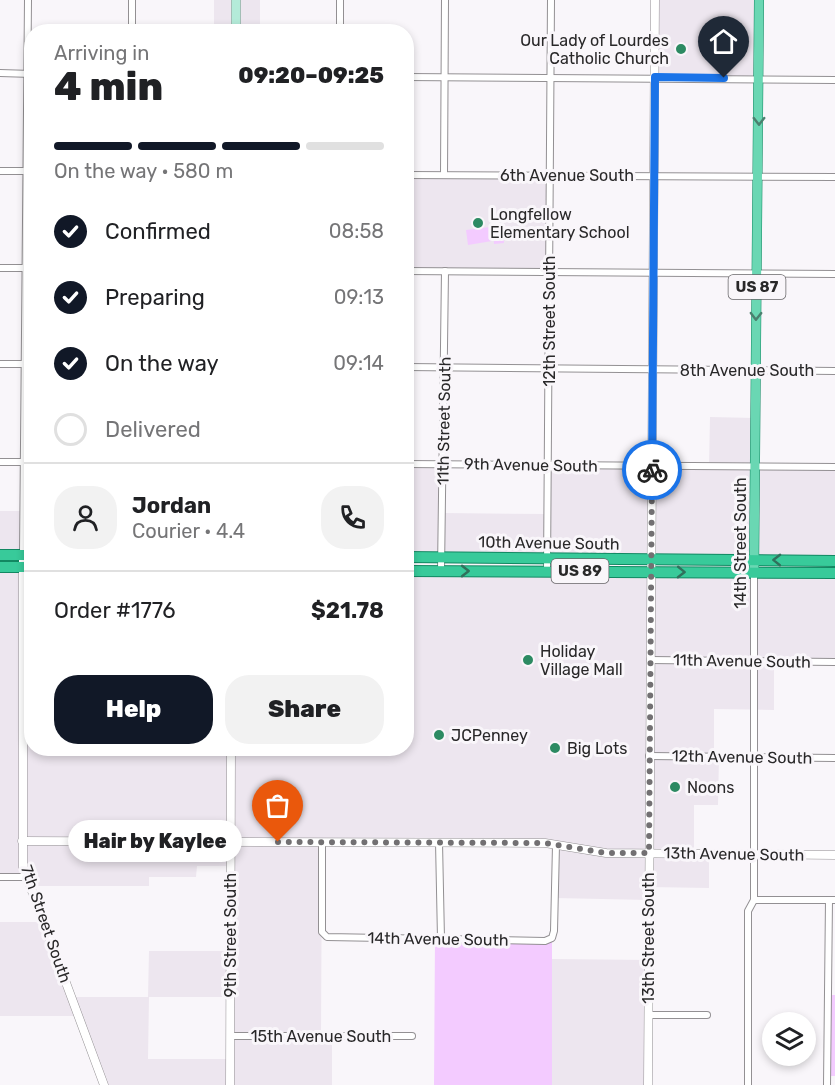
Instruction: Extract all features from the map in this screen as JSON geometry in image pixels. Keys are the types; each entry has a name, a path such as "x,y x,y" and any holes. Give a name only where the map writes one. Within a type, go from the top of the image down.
{"highway":[{"path":"0,555 24,555"},
{"name":"10th Avenue South","path":"414,557 650,572 835,573"},
{"name":"10th Avenue South","path":"414,571 651,559 835,561"},
{"path":"0,567 24,567"}],"main road":[{"path":"236,0 236,24"},
{"name":"14th Street South","path":"754,573 759,0"}],"street":[{"name":"7th Street South","path":"28,0 29,24"},
{"path":"132,0 132,24"},
{"path":"340,0 340,24"},
{"path":"444,175 445,0"},
{"name":"12th Street South","path":"547,565 551,0"},
{"name":"13th Street South","path":"648,1085 655,0"},
{"path":"0,74 24,74"},
{"path":"414,76 835,80"},
{"path":"0,171 24,171"},
{"name":"6th Avenue South","path":"414,175 835,177"},
{"path":"0,268 24,268"},
{"path":"414,271 835,274"},
{"name":"11th Street South","path":"441,571 446,271"},
{"path":"0,364 24,364"},
{"name":"8th Avenue South","path":"414,367 835,371"},
{"path":"0,462 24,462"},
{"name":"9th Avenue South","path":"414,464 835,467"},
{"name":"14th Street South","path":"747,1085 748,912 754,900 754,573"},
{"name":"11th Avenue South","path":"650,660 835,662"},
{"name":"7th Street South","path":"24,731 22,841 26,877 105,1085"},
{"name":"9th Street South","path":"230,1085 231,756"},
{"name":"12th Avenue South","path":"649,756 835,758"},
{"name":"13th Avenue South","path":"22,841 439,842 556,845 606,853 835,855"},
{"name":"14th Avenue South","path":"322,842 324,936 545,941 552,938 554,931 556,845"},
{"path":"439,842 441,939"},
{"path":"0,877 26,877"},
{"path":"754,900 832,900 827,1085"},
{"path":"648,1015 707,1015"},
{"name":"15th Avenue South","path":"230,1036 412,1036"}],"shaded area":[{"path":"214,0 260,0 260,24 214,24"},
{"path":"655,0 759,0 758,78 655,77"},
{"name":"Longfellow Elementary School","path":"414,175 549,175 549,271 414,271"},
{"path":"490,227 492,241 468,245 466,230"},
{"path":"503,227 504,243 494,244 493,228"},
{"path":"710,417 755,418 756,467 835,467 835,561 414,557 414,464 443,464 443,513 547,514 547,465 709,467"},
{"path":"0,511 24,511 24,555 0,555"},
{"path":"0,567 24,567 24,756 414,756 414,570 835,573 835,662 774,661 774,710 714,709 714,757 719,757 718,805 694,805 694,853 709,854 709,888 649,887 649,900 555,898 556,845 322,843 321,1036 332,1036 332,1085 104,1085 78,1016 0,1016 0,922 43,922 72,997 148,997 149,951 230,951 231,866 197,866 196,877 149,877 149,886 30,886 26,877 0,877","holes":["149,997 230,997 230,1059 148,1059"]},
{"path":"552,938 552,1085 434,1085 435,939 545,941"},
{"path":"552,959 648,960 648,1085 552,1085"},
{"path":"827,995 835,995 835,1076 827,1076"}],"way so far":[{"path":"278,842 545,843 606,853 649,853 652,470"}],"place":[{"name":"Our Lady of Lourdes Catholic Church","path":"681,49"},
{"name":"Longfellow Elementary School","path":"478,223"},
{"name":"Holiday Village Mall","path":"528,660"},
{"name":"JCPenney","path":"439,735"},
{"name":"Big Lots","path":"555,748"},
{"name":"Noons","path":"675,787"},
{"name":"Hair by Kaylee","path":"278,842"}],"route":[{"path":"652,470 655,77 724,78"}]}
